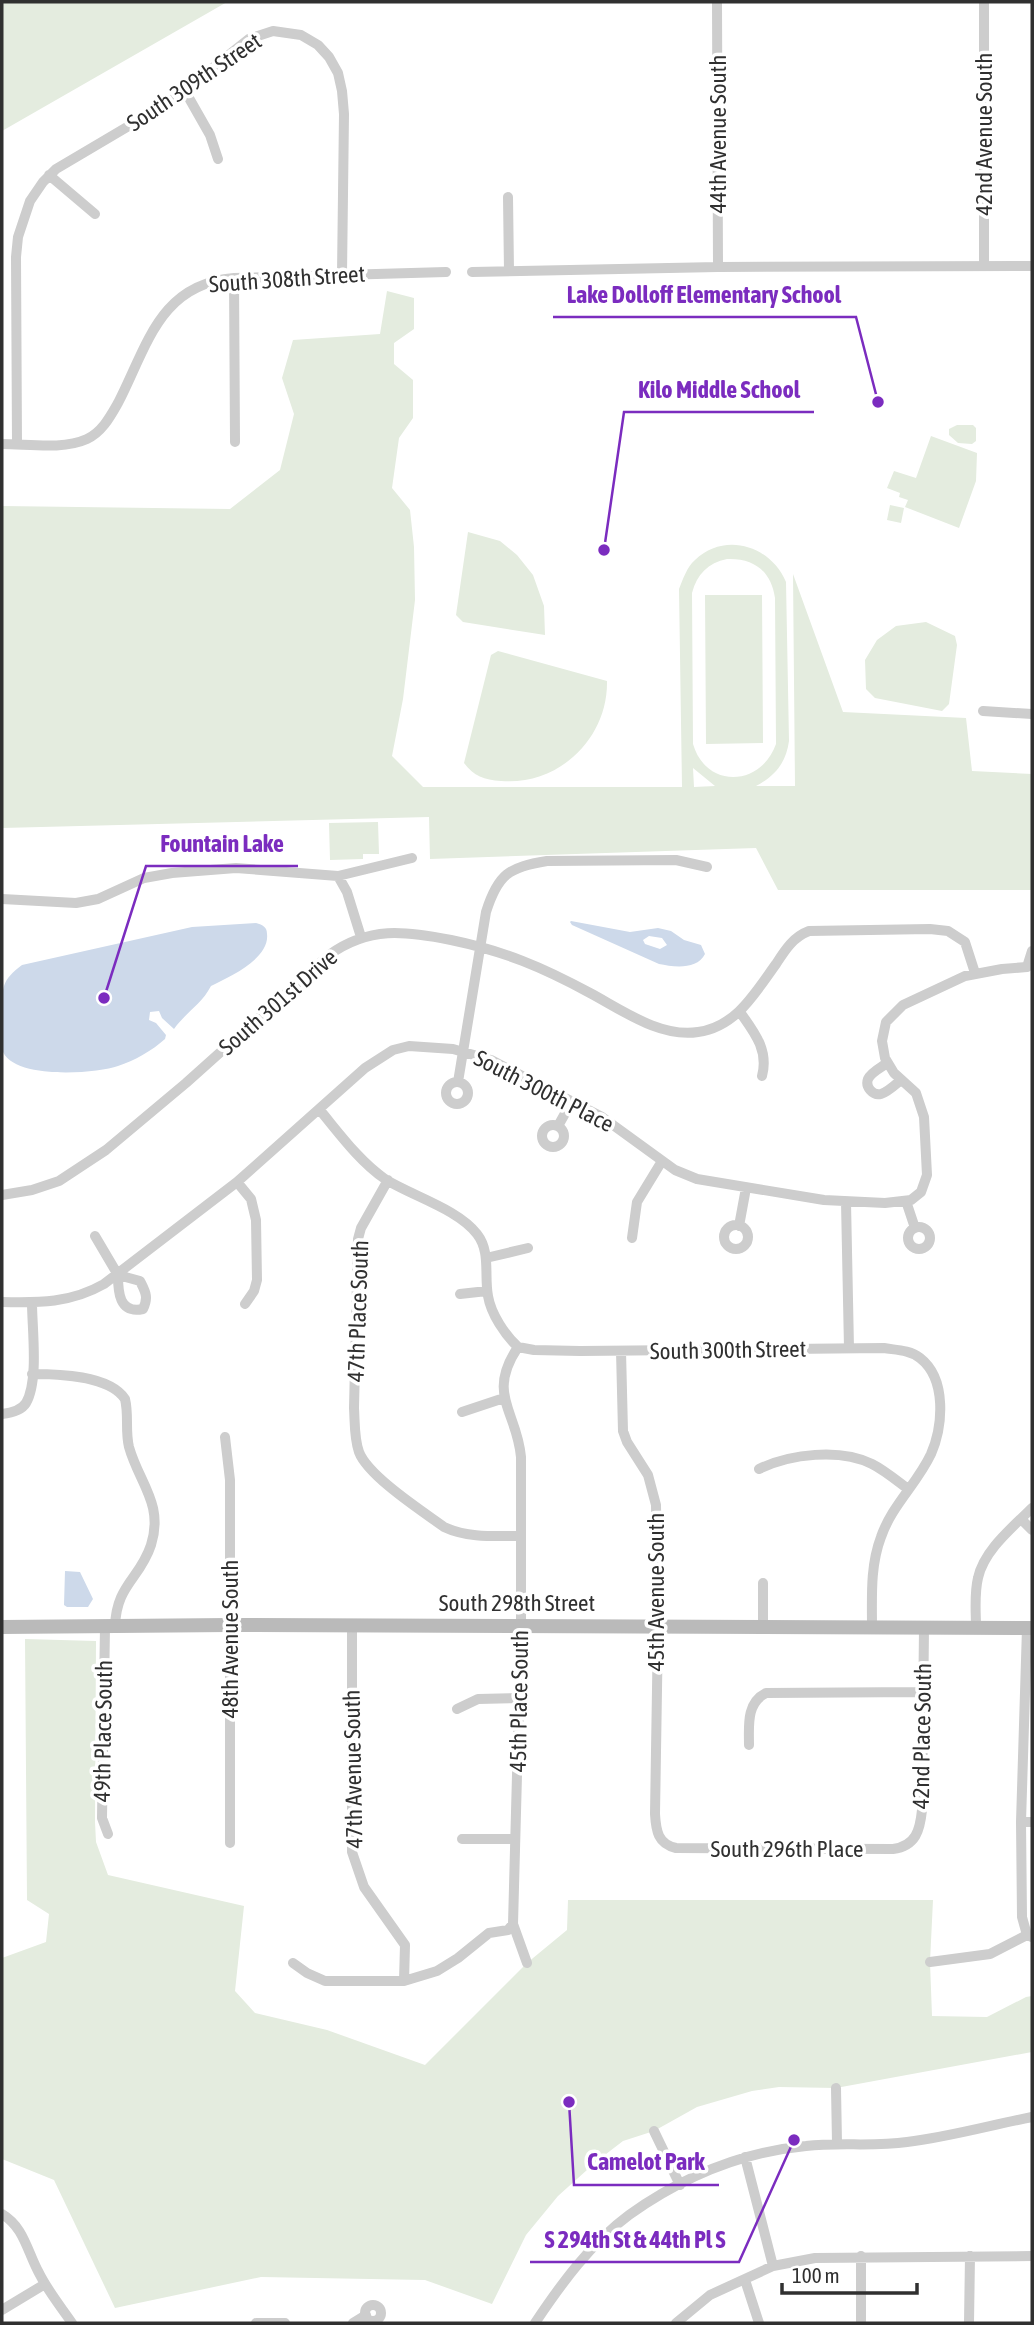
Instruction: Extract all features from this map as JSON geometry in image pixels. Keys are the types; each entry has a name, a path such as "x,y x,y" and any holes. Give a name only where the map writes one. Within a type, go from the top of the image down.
{"street":[{"name":"44th Avenue South","path":"718,2 718,267"},
{"name":"42nd Avenue South","path":"984,2 985,266"},
{"name":"South 309th Street","path":"17,444 16,257 24,214 37,190 49,175 64,163 184,91 249,39 264,33 283,31 309,39 329,57 340,82 344,114 342,274"},
{"path":"184,91 210,135 218,159"},
{"path":"49,175 94,214"},
{"path":"508,197 509,271"},
{"path":"472,272 718,267 1032,266"},
{"name":"South 308th Street","path":"2,444 71,443 94,435 111,416 156,325 168,308 195,287 213,280 446,272"},
{"path":"234,278 234,442"},
{"path":"983,711 1032,715"},
{"path":"2,899 69,903 94,900 144,878 188,871 236,868 338,876 412,858"},
{"path":"458,1082 480,946 492,894 498,882 515,868 547,861 686,861 707,867"},
{"path":"338,876 347,892 361,937"},
{"path":"762,1076 765,1062 762,1048 740,1012 792,941 809,931 948,931 965,942 975,973"},
{"name":"South 301st Drive","path":"2,1195 40,1188 74,1173 106,1150 186,1083 328,955 361,937 400,932 480,946 540,967 645,1022 669,1031 706,1031 726,1023 740,1012"},
{"path":"915,1228 906,1201 917,1196 924,1186 927,1175 927,1140 916,1093 887,1063 882,1034 886,1022 908,1002 975,973 1030,968 1032,951"},
{"name":"South 300th Place","path":"2,1303 52,1302 89,1293 118,1275 237,1182 365,1068 393,1050 419,1046 463,1051 491,1060 620,1128 675,1170 697,1179 846,1202 906,1201"},
{"path":"887,1063 870,1076 870,1089 876,1094 883,1093 901,1080"},
{"path":"558,1126 572,1101"},
{"path":"319,1109 367,1165 388,1181 469,1226 479,1237 486,1258 487,1291 492,1310 518,1347"},
{"path":"632,1238 637,1202 662,1161"},
{"name":"47th Place South","path":"388,1181 360,1228 358,1239 354,1408 357,1446 365,1462 378,1477 451,1530 473,1535 520,1536"},
{"path":"237,1182 251,1199 256,1220 257,1280 254,1291 245,1304"},
{"path":"739,1226 746,1188"},
{"path":"846,1202 849,1348"},
{"path":"95,1236 118,1275"},
{"path":"486,1258 528,1248"},
{"path":"460,1294 487,1291"},
{"path":"2,1414 15,1412 26,1403 32,1374 32,1303"},
{"name":"South 300th Street","path":"518,1347 541,1351 884,1348 911,1353 919,1356 931,1370 939,1396 939,1423 931,1454 908,1489"},
{"name":"45th Place South","path":"518,1347 506,1370 503,1383 504,1398 521,1451 519,1698 513,1924 527,1962"},
{"name":"45th Avenue South","path":"621,1351 623,1431 648,1475 656,1505 658,1627 655,1814 661,1840"},
{"name":"49th Place South","path":"32,1374 62,1374 83,1378 113,1388 125,1399 129,1446 149,1491 155,1518 147,1554 118,1602 110,1627 102,1818 108,1833"},
{"path":"462,1412 504,1398"},
{"name":"48th Avenue South","path":"225,1437 230,1480 230,1843"},
{"path":"760,1469 796,1458 846,1456 874,1465 908,1489 892,1511 878,1545 872,1577 872,1628"},
{"path":"976,1628 976,1586 981,1567 987,1556 1032,1508"},
{"path":"1021,1519 1032,1530"},
{"path":"763,1583 763,1627"},
{"name":"South 298th Street","path":"2,1627 352,1625 1030,1628"},
{"name":"47th Avenue South","path":"352,1625 352,1852 364,1887 405,1945 404,1981"},
{"name":"42nd Place South","path":"912,1842 918,1830 922,1810 924,1628"},
{"path":"930,1962 990,1954 1030,1936 1023,1917 1021,1822 1030,1628"},
{"path":"749,1745 750,1713 755,1701 766,1693 922,1692"},
{"path":"457,1709 478,1699 519,1698"},
{"path":"1021,1822 1032,1822"},
{"path":"462,1839 515,1839"},
{"name":"South 296th Place","path":"661,1840 676,1848 893,1849 912,1842"},
{"path":"293,1963 325,1981 404,1981 437,1972 489,1933 508,1930 513,1924"},
{"path":"836,2088 837,2143"},
{"path":"536,2323 557,2290 592,2249 628,2215 711,2169 745,2157 791,2148 837,2143 877,2145 908,2142 1032,2117"},
{"path":"654,2131 680,2185"},
{"path":"745,2157 773,2266"},
{"path":"2,2214 21,2232 45,2284 72,2323"},
{"path":"860,2256 861,2323"},
{"path":"969,2323 970,2256"},
{"path":"679,2320 710,2295 773,2266 815,2258 1032,2256"},
{"path":"745,2280 759,2323"},
{"path":"2,2310 45,2284"},
{"path":"353,2323 366,2315"},
{"path":"256,2323 285,2323"}],"shaded area":[{"path":"2,2 227,2 2,131"},
{"path":"387,291 414,298 414,329 394,343 394,364 413,380 413,418 399,438 392,488 410,510 415,600 403,699 392,756 423,787 682,787 679,589 690,566 707,551 720,546 746,547 770,559 786,582 789,741 778,768 756,786 795,786 793,574 843,712 966,718 972,771 1032,774 1032,890 778,890 756,848 430,859 429,817 2,828 2,506 230,509 280,470 294,414 282,378 293,340 380,334","holes":["727,559 745,561 760,568 770,580 775,598 776,744 769,758 759,768 747,775 734,777 709,769 700,759 693,744 692,593 704,570","693,768 715,786 694,787"]},
{"path":"957,425 973,425 976,428 976,441 972,444 958,443 949,435 949,429"},
{"path":"931,436 977,453 976,481 959,528 905,507 908,500 899,497 900,493 887,488 894,471 916,478"},
{"path":"890,505 904,508 901,523 887,520"},
{"path":"468,532 500,541 517,555 533,575 544,606 545,635 463,622 456,615"},
{"path":"705,595 762,595 763,743 706,744"},
{"path":"926,622 955,636 957,645 949,704 942,711 875,698 866,689 865,660 877,640 896,626"},
{"path":"498,651 607,681 599,722 589,739 576,755 542,776 522,781 489,780 476,774 464,763 491,655"},
{"path":"378,822 379,854 363,854 363,859 330,860 329,823"},
{"path":"25,1639 96,1641 96,1842 108,1875 244,1906 235,1991 255,2013 327,2030 425,2065 527,1963 567,1930 568,1900 933,1900 930,1962 932,2016 987,2017 1032,1996 1032,2052 836,2088 779,2087 752,2091 697,2107 654,2131 623,2141 558,2196 526,2235 492,2304 425,2280 261,2277 115,2308 54,2180 2,2159 2,1958 46,1942 49,1914 27,1900"}],"water":[{"path":"570,922 630,932 658,928 671,931 684,940 701,945 705,954 697,963 691,965 659,964","holes":["649,936 662,938 667,945 660,949 645,944 643,940"]},
{"path":"256,923 264,927 267,934 266,943 255,959 211,986 174,1029 162,1018 159,1011 150,1012 149,1020 156,1023 166,1035 165,1039 137,1058 107,1069 54,1072 20,1066 8,1059 2,1049 3,990 10,975 22,965 192,927"},
{"path":"65,1571 80,1572 93,1599 88,1607 64,1605"}],"place":[{"name":"Lake Dolloff Elementary School","path":"878,402"},
{"name":"Kilo Middle School","path":"604,550"},
{"name":"Fountain Lake","path":"104,998"},
{"name":"Camelot Park","path":"569,2102"},
{"name":"S 294th St & 44th Pl S","path":"794,2140"}]}
